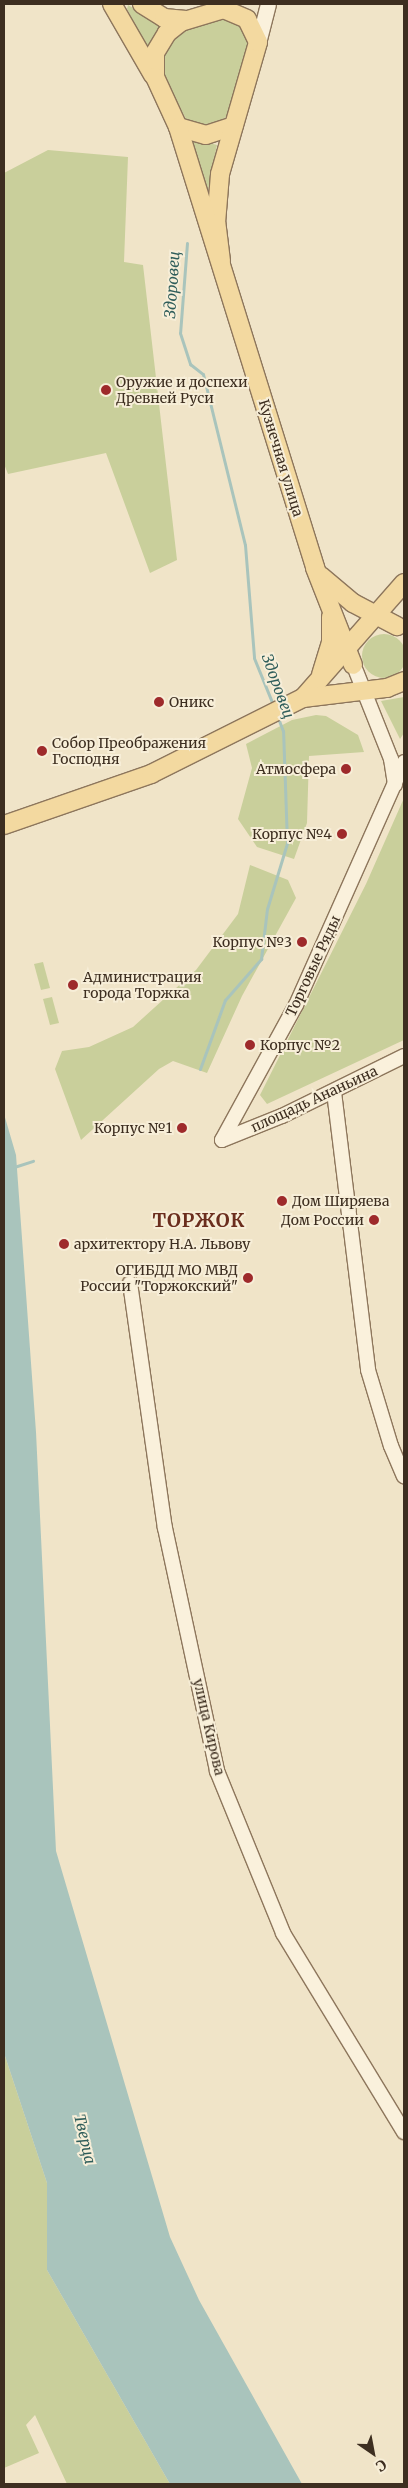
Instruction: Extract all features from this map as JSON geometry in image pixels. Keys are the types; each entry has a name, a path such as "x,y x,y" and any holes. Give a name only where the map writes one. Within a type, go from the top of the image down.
{"main road":[{"path":"112,4 155,77 178,127 221,262"},
{"path":"142,4 164,18 187,20"},
{"path":"155,77 154,59 160,42 171,28 230,4"},
{"path":"221,262 216,236 217,199 223,162 268,4"},
{"path":"213,11 229,9 248,18 256,32 257,47"},
{"path":"178,127 206,135 234,126"},
{"name":"Кузнечная улица","path":"221,262 315,568 328,602 355,651"},
{"path":"315,568 339,593 401,628"},
{"path":"355,651 377,615 404,583"},
{"path":"317,683 330,644 328,602"},
{"path":"4,825 151,774 265,720 298,700 355,651 379,624 401,628"},
{"path":"355,651 367,684 384,688"},
{"path":"298,700 337,692 384,688 404,681"}],"street":[{"path":"355,651 362,690 392,763 395,788"},
{"path":"337,692 375,720"},
{"name":"Торговые Ряды","path":"222,1140 296,1005 395,788 404,762"},
{"name":"площадь Ананьина","path":"222,1140 334,1092 404,1056"},
{"path":"334,1092 368,1370 390,1446 404,1476"},
{"name":"улица Кирова","path":"130,1283 165,1528 217,1771 284,1933 404,2132"}],"green space":[{"path":"128,5 165,27 147,48 127,9"},
{"path":"216,16 237,17 250,42 227,116 210,129 187,121 160,69 160,55 178,33"},
{"path":"192,138 217,145 208,190 190,141"},
{"path":"48,150 128,157 124,262 143,265 177,560 150,573 106,453 8,474 4,464 4,173"},
{"path":"384,634 396,638 402,644 406,656 402,668 396,674 384,678 372,674 366,668 362,656 366,644 372,638"},
{"path":"404,697 404,733 400,739 381,701"},
{"path":"316,715 326,716 358,735 364,752 309,756 307,823 294,859 257,847 238,819 252,768 246,744 292,720"},
{"path":"404,798 404,1040 267,1104 260,1095 366,884"},
{"path":"250,865 288,880 296,898 242,996 207,1073 173,1061 159,1069 81,1140 55,1069 62,1051 89,1047 133,1027 196,970 238,914"},
{"path":"43,962 50,988 41,990 34,964"},
{"path":"52,997 59,1023 50,1025 43,999"},
{"path":"4,2053 47,2183 47,2270 170,2484 67,2484 35,2415 26,2425 39,2453 4,2468"}],"water":[{"name":"Тверца","path":"4,1114 16,1155 36,1432 56,1851 170,2237 199,2300 302,2484 170,2484 47,2270 47,2183 4,2053"}],"waterway":[{"name":"Здоровец","path":"187,243 180,333 190,364 203,374 245,545 254,658 274,707"},
{"name":"Здоровец","path":"200,1069 225,1000 261,959 267,909 287,843 283,731 278,718"},
{"name":"Здоровец","path":"14,1167 33,1161"}],"place":[{"name":"Оружие и доспехи Древней Руси","path":"106,390"},
{"name":"Оникс","path":"159,702"},
{"name":"Собор Преображения Господня","path":"42,751"},
{"name":"Атмосфера","path":"346,769"},
{"name":"Корпус №4","path":"342,834"},
{"name":"Корпус №3","path":"302,942"},
{"name":"Администрация города Торжка","path":"73,985"},
{"name":"Корпус №2","path":"250,1045"},
{"name":"Корпус №1","path":"182,1128"},
{"name":"Дом Ширяева","path":"282,1201"},
{"name":"Дом России","path":"374,1220"},
{"name":"архитектору Н.А. Львову","path":"64,1244"},
{"name":"ОГИБДД МО МВД России \"Торжокский\"","path":"248,1278"}],"district":[{"name":"ТОРЖОК","path":"199,1221"}]}
